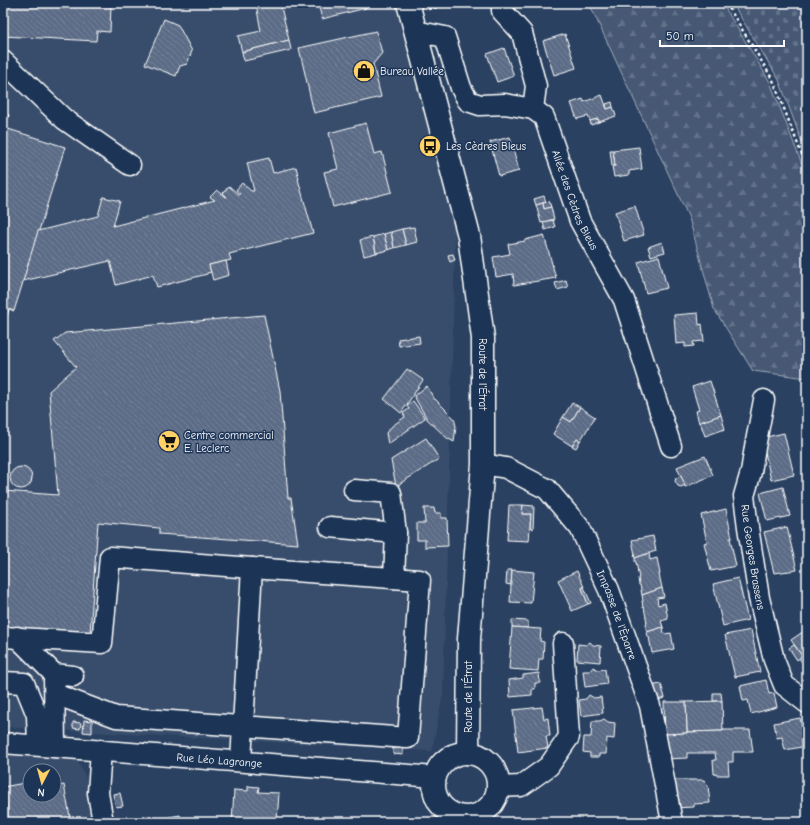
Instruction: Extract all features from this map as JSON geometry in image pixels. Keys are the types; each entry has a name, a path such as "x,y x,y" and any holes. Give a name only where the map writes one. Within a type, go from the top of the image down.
{"main road":[{"name":"Route de l'Étrat","path":"411,16 469,236 483,338 483,464 469,639 468,753"},
{"path":"468,753 478,755 486,760 493,768 497,777 498,787 496,797 491,805 483,812 464,819 446,810 439,802 435,793 434,785 435,777 441,764 458,754 468,753"}],"street":[{"path":"411,16 445,37 461,88 468,100 480,105 505,104 533,109 536,86 522,33 502,11 502,3"},
{"path":"3,61 64,119 130,165"},
{"name":"Allée des Cèdres Bleus","path":"533,109 544,117 580,220 624,300 671,446"},
{"name":"Rue Georges Brassens","path":"764,400 751,472 744,496 748,527 759,598 774,660 784,685 807,703"},
{"name":"Impasse de l'Èparre","path":"483,464 506,468 546,489 580,528 609,590 650,706 672,822"},
{"path":"354,490 391,493 396,533 394,578"},
{"path":"330,527 396,533"},
{"path":"10,637 102,643 104,637 110,557 420,580 408,738 116,717 55,694"},
{"path":"241,761 252,568"},
{"path":"10,637 64,675 55,694 47,746"},
{"path":"498,787 521,786 549,766 569,737 563,644"},
{"path":"3,682 24,683 37,715 47,746"},
{"name":"Rue Léo Lagrange","path":"3,743 435,777"},
{"path":"101,750 98,793 103,822"}],"path":[{"path":"411,16 457,3"},
{"path":"726,3 773,80 807,168"}],"shaded area":[{"path":"3,3 420,3 454,157 455,251 443,693 432,751 3,727"},
{"path":"3,751 75,756 88,782 95,822 3,822"}],"green space":[{"path":"589,3 722,3 770,82 807,177 807,378 753,371 714,309 689,218"},
{"path":"732,3 807,3 807,156 779,80"}],"building":[{"path":"3,3 98,3 98,5 111,5 110,32 97,31 96,41 3,36"},
{"path":"280,3 289,40 242,52 238,36 261,31 257,10 258,6"},
{"path":"318,3 365,3 366,8 322,19"},
{"path":"426,3 442,3 427,7"},
{"path":"164,19 178,25 192,51 187,64 180,66 176,76 145,64"},
{"path":"376,31 382,53 373,64 381,97 314,113 299,48"},
{"path":"565,34 576,68 554,75 543,41"},
{"path":"289,40 291,50 244,61 242,52"},
{"path":"504,48 514,76 497,82 487,54"},
{"path":"602,95 607,109 613,107 616,116 599,122 598,119 590,121 588,116 577,119 571,103 583,99 584,102"},
{"path":"612,102 613,107 607,109 606,104"},
{"path":"3,113 9,115 5,128 65,147 14,311 9,309 6,320 3,319"},
{"path":"598,119 599,122 591,125 590,121"},
{"path":"366,123 374,154 382,152 392,192 333,207 324,172 338,169 329,133"},
{"path":"510,137 519,171 499,176 490,142"},
{"path":"639,147 642,169 629,171 629,175 614,177 612,166 615,166 613,150"},
{"path":"610,150 613,150 615,166 612,166"},
{"path":"269,158 273,173 296,167 313,233 229,254 231,260 209,265 211,272 207,274 157,287 153,275 116,285 110,261 23,281 38,231 98,216 103,197 120,201 113,226 215,200 210,197 217,190 227,197 223,193 229,186 238,194 240,194 236,190 242,183 251,191 254,191 247,163"},
{"path":"544,196 546,202 536,205 534,199"},
{"path":"549,201 551,207 544,209 543,203"},
{"path":"543,203 544,209 551,207 554,219 541,223 536,205"},
{"path":"635,206 644,235 624,241 615,212"},
{"path":"553,220 555,227 545,230 543,222"},
{"path":"414,227 417,242 406,245 402,229"},
{"path":"402,229 406,245 394,248 391,232"},
{"path":"391,232 394,248 388,250 384,234"},
{"path":"384,234 388,250 376,253 373,237"},
{"path":"544,235 556,278 514,285 513,274 496,277 493,257 510,254 508,244 525,241"},
{"path":"373,237 376,253 364,256 360,240"},
{"path":"662,242 665,252 651,256 648,247"},
{"path":"453,254 455,260 450,262 448,255"},
{"path":"659,256 667,288 646,293 638,262"},
{"path":"226,261 229,275 213,280 209,265"},
{"path":"566,280 568,287 557,290 555,283"},
{"path":"698,313 699,325 702,324 704,341 693,342 694,346 685,347 685,343 676,344 674,315"},
{"name":"Centre commercial E. Leclerc","path":"264,315 280,391 288,498 291,498 298,544 159,534 159,528 98,522 90,633 3,632 3,491 58,495 49,391 76,367 54,341 65,333"},
{"path":"419,336 420,343 399,346 398,339"},
{"path":"407,369 423,380 401,413 384,399"},
{"path":"710,381 721,415 699,423 696,411 699,410 692,387"},
{"path":"427,386 434,399 454,418 456,426 454,442 447,438 427,419 414,396"},
{"path":"413,401 425,418 388,444 386,433 392,426 405,417 403,413 409,409 407,406"},
{"path":"572,403 580,407 571,422 563,417"},
{"path":"580,407 595,417 580,441 577,439 572,446 553,434 563,417 571,422"},
{"path":"721,415 725,429 705,436 700,422"},
{"path":"784,433 794,475 771,480 762,438"},
{"path":"426,438 439,459 396,486 391,460"},
{"path":"577,439 580,441 576,448 572,446"},
{"path":"705,456 713,475 685,487 677,467"},
{"path":"21,467 29,470 32,478 29,486 21,489 13,486 10,478 13,470"},
{"path":"681,476 685,485 681,487 678,486 675,481 676,478"},
{"path":"783,487 790,516 767,521 760,493"},
{"path":"509,505 523,505 522,514 531,514 529,541 507,540"},
{"path":"523,505 534,506 533,529 530,528 531,514 522,514"},
{"path":"424,508 434,508 435,513 441,513 441,518 447,518 448,546 425,547 425,540 417,540 417,523 425,523"},
{"path":"726,509 736,566 711,571 704,543 707,542 701,515"},
{"path":"787,527 797,570 774,573 764,532"},
{"path":"653,536 656,551 635,558 632,540"},
{"path":"649,553 650,560 657,558 662,588 642,595 635,558"},
{"path":"507,570 512,570 511,585 506,584"},
{"path":"512,570 534,572 531,603 510,602"},
{"path":"577,571 584,587 582,588 588,604 572,611 558,580"},
{"path":"738,578 748,620 723,626 713,584"},
{"path":"584,587 591,603 588,604 582,588"},
{"path":"662,588 664,597 657,598 658,605 665,603 668,619 661,621 663,627 647,632 647,623 644,607 643,608 642,595"},
{"path":"512,620 528,621 528,628 512,627"},
{"path":"512,627 541,629 540,641 544,642 543,659 539,659 538,671 509,669"},
{"path":"663,627 664,634 671,633 674,649 652,653 647,632"},
{"path":"807,629 807,670 799,658 802,656 791,640"},
{"path":"751,630 760,672 735,677 725,635"},
{"path":"590,642 593,645 601,646 600,662 577,660 578,644 586,645"},
{"path":"794,645 802,656 797,660 789,648"},
{"path":"593,667 598,670 605,669 607,684 585,687 583,671 590,671"},
{"path":"539,673 540,683 535,683 535,689 532,689 532,695 510,697 509,680 523,678 523,675"},
{"path":"766,680 769,694 774,693 777,707 751,714 748,700 743,701 740,686"},
{"path":"661,684 665,698 654,701 650,686"},
{"path":"713,693 721,693 722,701 713,701"},
{"path":"589,695 594,698 601,697 603,713 581,716 579,700 586,699"},
{"path":"722,701 723,731 687,732 686,702"},
{"path":"664,702 686,702 687,733 665,734"},
{"path":"542,707 544,719 548,718 550,736 546,736 548,748 518,752 513,710"},
{"path":"800,718 803,732 807,730 807,746 785,750 782,737 777,738 774,723"},
{"path":"604,719 608,722 615,723 614,739 607,738 606,754 599,754 599,757 590,757 590,753 583,752 584,737 591,737 592,721 600,721"},
{"path":"84,720 92,721 92,733 83,732"},
{"path":"73,722 81,723 80,729 73,728"},
{"path":"723,730 750,730 753,752 733,752 733,762 728,762 729,775 714,774 713,760 716,760 715,753 687,753 687,758 667,759 665,734"},
{"path":"393,748 403,748 403,755 393,754"},
{"path":"673,780 704,780 708,786 710,803 694,804 694,807 673,808"},
{"path":"22,783 22,803 62,803 62,785 64,785 71,822 9,822 3,787"},
{"path":"248,786 259,787 258,792 279,793 277,822 232,822 234,790 248,791"},
{"path":"120,793 123,806 116,807 113,794"},
{"path":"180,815 182,822 143,822"},
{"path":"717,819 717,822 696,822"}],"place":[{"name":"Bureau Vallée","path":"364,71"},
{"name":"Les Cèdres Bleus","path":"430,146"},
{"name":"Centre commercial E. Leclerc","path":"169,441"}]}
